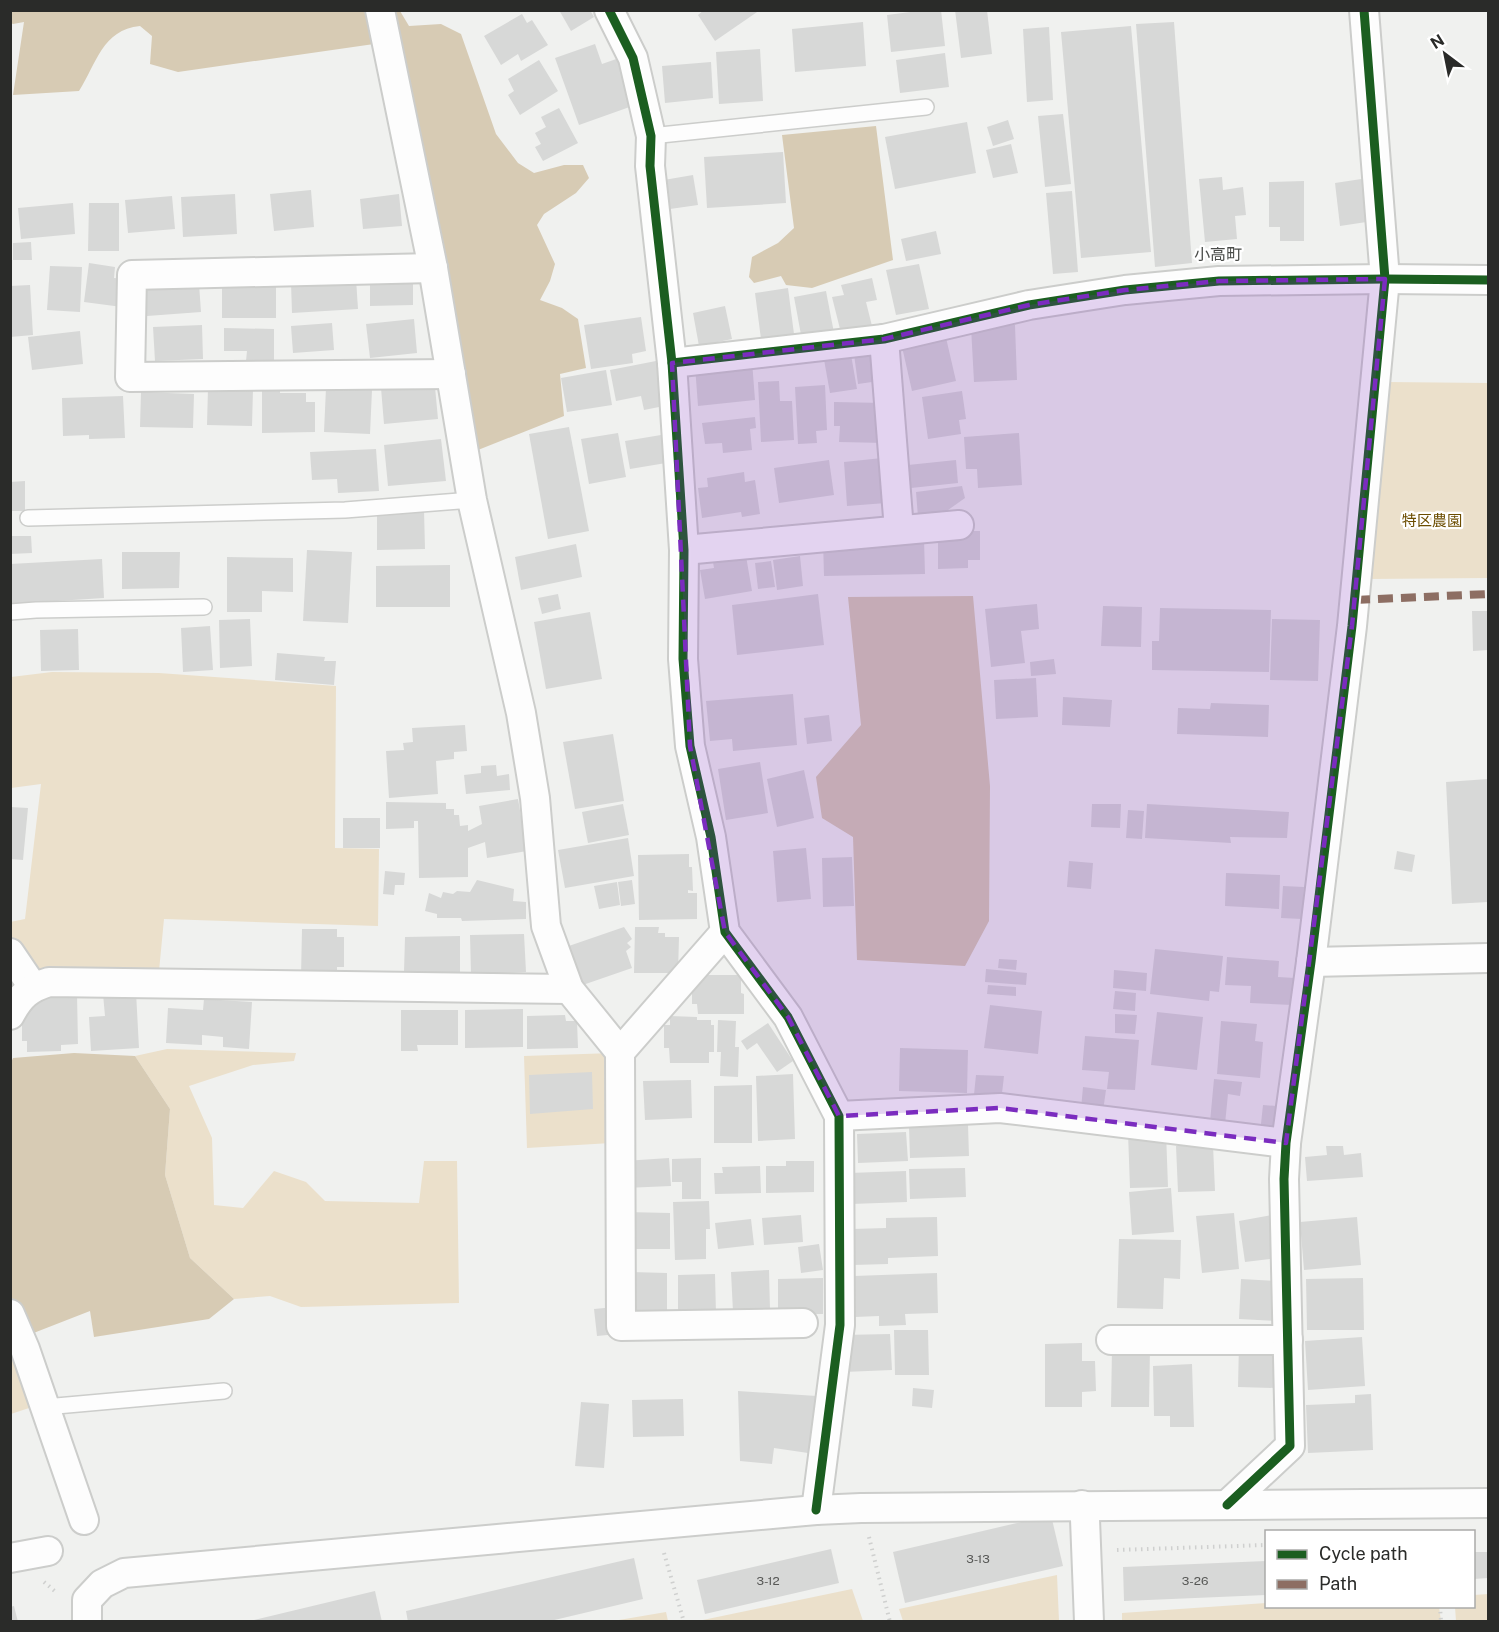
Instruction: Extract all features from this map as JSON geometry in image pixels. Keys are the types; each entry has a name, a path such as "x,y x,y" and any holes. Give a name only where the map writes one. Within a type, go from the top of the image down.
{"street":[{"path":"380,10 433,268 472,500 520,713 535,798 546,926 569,989 620,1052 621,1326 803,1323"},
{"path":"609,10 633,58 651,136 650,166 672,363 684,550 683,659 690,746 711,837 725,932 788,1017 839,1116 840,1325 816,1510"},
{"path":"1227,1505 1290,1446 1284,1179 1286,1143 1311,962 1352,626 1385,279 1364,10"},
{"path":"433,268 132,275 130,377 451,374"},
{"path":"672,363 884,339 1029,304 1125,290 1219,281 1488,280"},
{"path":"884,339 898,530"},
{"path":"684,550 959,525"},
{"path":"620,1052 725,932"},
{"path":"10,953 33,987"},
{"path":"1311,962 1488,958"},
{"path":"10,1015 19,999 33,987 49,982 569,989"},
{"path":"839,1116 1000,1108 1286,1143"},
{"path":"10,1314 25,1349 84,1521"},
{"path":"1112,1340 1288,1340"},
{"path":"87,1622 87,1600 102,1584 124,1573 816,1510 1082,1505 1488,1503"},
{"path":"1082,1505 1085,1519 1089,1622"},
{"path":"10,1558 48,1551"}],"lane":[{"path":"651,136 926,107"},
{"path":"28,518 345,510 472,500"},
{"path":"10,612 36,609 204,607"},
{"path":"45,1407 224,1390"}],"path":[{"path":"861,1508 890,1622"},
{"path":"652,1524 666,1559 684,1622"},
{"path":"1116,1550 1265,1545"}],"highlighted area":[{"path":"1385,279 1352,626 1286,1143 1000,1108 839,1116 788,1017 725,932 690,746 672,363 884,339 1029,305 1125,290 1219,281"}],"green space":[{"name":"特区農園","path":"1387,382 1488,383 1488,578 1369,579"},
{"path":"52,672 159,673 336,686 335,848 379,849 378,926 164,919 159,971 31,974 11,943 10,922 25,919 41,784 11,788 11,677"},
{"path":"167,1049 296,1053 294,1061 253,1065 189,1086 212,1138 214,1205 243,1208 274,1171 306,1182 325,1201 419,1203 424,1161 457,1161 459,1303 301,1307 270,1296 234,1299 190,1258 165,1175 170,1109 135,1056"},
{"path":"613,1053 611,1143 527,1148 524,1056"},
{"path":"10,1333 38,1405 11,1414 10,1414"},
{"path":"1057,1575 1059,1621 903,1621 899,1609"},
{"path":"852,1589 863,1621 698,1621"},
{"path":"1488,1594 1488,1621 1456,1621 1455,1608 1475,1608 1475,1595"},
{"path":"1265,1603 1265,1608 1439,1608 1441,1621 1122,1621 1122,1613"},
{"path":"666,1612 668,1621 613,1621"}],"shaded area":[{"path":"10,11 400,11 409,26 441,24 461,34 496,134 518,163 534,173 564,165 583,165 589,178 576,193 544,214 537,225 555,264 550,281 540,300 562,308 578,319 586,368 560,374 564,416 473,452 374,44 178,72 150,64 152,36 140,26 127,29 109,41 96,59 79,91 13,95 24,22 11,23"},
{"path":"876,126 893,260 812,288 786,285 781,276 754,283 749,277 752,257 778,243 794,228 782,135"},
{"path":"973,596 990,786 989,921 965,966 857,960 853,837 822,818 816,777 861,725 848,597"},
{"path":"74,1053 135,1056 170,1109 165,1175 190,1258 234,1299 209,1319 94,1337 90,1311 31,1334 11,1297 10,1065 13,1058"}],"building":[{"path":"559,10 590,10 594,17 571,31"},
{"path":"704,10 760,10 715,41 698,15"},
{"path":"941,10 945,46 891,52 887,15"},
{"path":"955,10 987,10 992,54 961,58"},
{"path":"522,14 527,23 532,20 548,45 521,61 518,54 501,65 484,36"},
{"path":"863,22 866,66 795,72 792,29"},
{"path":"1174,22 1192,263 1155,267 1136,24"},
{"path":"1131,26 1151,252 1081,258 1061,32"},
{"path":"1049,27 1053,100 1027,102 1023,29"},
{"path":"595,44 602,64 622,57 638,104 579,125 555,58"},
{"path":"760,49 763,101 719,104 716,52"},
{"path":"945,53 949,87 900,93 896,60"},
{"path":"539,60 558,91 520,115 508,95 514,91 508,79"},
{"path":"711,62 713,98 665,103 662,66"},
{"path":"559,108 578,143 543,161 535,147 541,144 535,133 546,127 541,117"},
{"path":"1063,114 1071,184 1045,187 1038,116"},
{"path":"1008,120 1014,139 993,146 987,127"},
{"path":"967,122 976,173 895,189 885,137"},
{"path":"1011,144 1018,173 993,178 986,150"},
{"path":"783,152 786,203 707,208 704,157"},
{"path":"693,175 698,205 663,210 658,181"},
{"path":"1222,177 1223,190 1243,187 1246,215 1235,216 1237,239 1205,242 1199,179"},
{"path":"1368,178 1373,221 1340,226 1335,183"},
{"path":"1304,181 1304,241 1280,241 1280,227 1269,227 1269,182"},
{"path":"311,190 314,227 274,231 270,194"},
{"path":"1072,191 1078,272 1053,274 1046,193"},
{"path":"235,194 237,234 183,237 181,197"},
{"path":"399,194 402,226 363,229 360,199"},
{"path":"172,196 175,229 128,233 125,200"},
{"path":"73,203 75,234 21,239 18,208"},
{"path":"89,203 119,203 119,251 88,251"},
{"path":"936,231 941,254 906,261 901,239"},
{"path":"31,242 32,260 13,260 13,243"},
{"path":"89,263 115,267 114,278 125,279 122,307 84,302"},
{"path":"919,264 929,309 896,315 886,270"},
{"path":"50,266 82,267 80,312 47,310"},
{"path":"413,278 413,305 370,306 370,279"},
{"path":"872,278 877,300 866,302 873,330 842,337 832,297 844,295 841,285"},
{"path":"356,279 358,309 292,313 291,283"},
{"path":"276,283 276,318 222,318 222,284"},
{"path":"199,284 201,312 147,316 145,289"},
{"path":"30,285 33,335 10,337 10,286"},
{"path":"788,288 794,334 761,339 755,293"},
{"path":"826,291 834,333 802,340 794,297"},
{"path":"725,306 732,339 699,346 693,313"},
{"path":"641,317 646,351 632,354 633,363 591,369 584,325"},
{"path":"414,319 417,353 370,358 366,324"},
{"path":"332,323 334,350 293,353 291,326"},
{"path":"202,325 203,359 155,361 153,327"},
{"path":"1015,325 1017,380 974,382 971,327"},
{"path":"224,328 274,329 274,361 246,361 247,351 224,351"},
{"path":"944,329 956,381 912,391 900,338"},
{"path":"80,331 83,364 32,370 28,337"},
{"path":"880,343 886,380 858,384 853,347"},
{"path":"850,349 857,389 830,393 823,354"},
{"path":"661,360 664,406 644,410 641,396 616,401 610,370"},
{"path":"752,361 755,400 698,406 695,366"},
{"path":"606,370 612,405 567,412 561,378"},
{"path":"779,381 780,401 792,401 794,440 761,442 758,382"},
{"path":"408,385 408,390 435,387 438,419 384,424 381,388"},
{"path":"825,385 827,430 816,431 817,443 798,444 795,387"},
{"path":"208,388 253,389 252,426 207,425"},
{"path":"262,388 280,389 280,393 306,393 306,402 315,402 315,432 262,433"},
{"path":"326,388 372,390 370,434 324,432"},
{"path":"962,391 966,419 959,420 961,434 928,439 922,397"},
{"path":"141,392 194,394 193,428 140,427"},
{"path":"123,396 125,438 89,439 89,435 63,436 62,398"},
{"path":"834,402 885,403 885,443 839,442 840,426 834,426"},
{"path":"755,417 756,428 750,429 752,450 723,453 722,443 705,444 702,423"},
{"path":"569,427 589,531 548,539 529,434"},
{"path":"618,433 626,477 589,484 581,439"},
{"path":"1019,433 1022,485 978,488 977,469 966,469 964,437"},
{"path":"667,434 672,462 630,469 625,441"},
{"path":"441,439 446,481 388,486 384,445"},
{"path":"376,449 379,491 338,493 337,479 312,480 310,452"},
{"path":"882,458 886,503 847,506 844,462"},
{"path":"829,460 834,495 779,503 774,468"},
{"path":"956,460 958,483 911,488 908,465"},
{"path":"744,472 745,482 755,480 760,514 742,517 741,512 702,518 698,488 708,487 707,478"},
{"path":"25,481 25,511 10,511 10,482"},
{"path":"962,486 965,498 941,515 918,517 916,492"},
{"path":"424,510 425,549 377,550 377,511"},
{"path":"938,531 980,531 980,560 968,560 968,568 938,569"},
{"path":"10,536 31,536 32,553 10,554"},
{"path":"924,539 925,574 824,576 823,540"},
{"path":"576,544 582,577 521,590 515,557"},
{"path":"307,550 352,552 348,623 303,621"},
{"path":"122,552 180,552 179,588 122,589"},
{"path":"746,556 752,591 705,599 700,570 714,568 713,562"},
{"path":"800,556 803,586 777,590 773,560"},
{"path":"227,557 293,558 293,592 262,591 262,612 227,612"},
{"path":"102,559 104,598 10,604 10,564"},
{"path":"771,561 775,587 758,589 755,563"},
{"path":"450,565 450,607 376,607 376,566"},
{"path":"558,594 561,609 542,614 538,598"},
{"path":"818,594 824,645 737,655 732,605"},
{"path":"1037,604 1039,629 1021,631 1025,663 991,667 985,609"},
{"path":"1103,606 1142,607 1141,647 1101,646"},
{"path":"1160,608 1271,610 1269,672 1152,670 1152,641 1159,641"},
{"path":"1472,611 1488,611 1488,650 1473,651"},
{"path":"590,612 602,679 546,689 534,622"},
{"path":"250,619 252,666 220,668 219,620"},
{"path":"1272,619 1320,620 1318,681 1270,680"},
{"path":"210,626 213,670 183,672 181,628"},
{"path":"78,629 79,670 41,671 40,630"},
{"path":"277,653 325,657 324,661 336,661 334,685 275,680"},
{"path":"1054,659 1056,674 1031,676 1030,662"},
{"path":"1036,678 1038,717 996,719 994,680"},
{"path":"793,694 797,745 733,751 732,739 710,741 706,701"},
{"path":"1063,697 1112,700 1110,727 1062,725"},
{"path":"1211,703 1269,705 1268,737 1177,734 1178,708 1210,709"},
{"path":"829,715 832,741 807,744 804,718"},
{"path":"465,725 467,751 454,752 454,759 436,761 438,794 389,798 386,751 404,750 403,743 413,742 412,728"},
{"path":"613,734 624,801 575,809 563,742"},
{"path":"760,762 768,813 726,820 718,769"},
{"path":"496,765 497,776 509,774 510,790 466,794 464,775 481,773 481,766"},
{"path":"804,770 814,818 777,827 767,779"},
{"path":"1488,779 1488,902 1452,904 1446,782"},
{"path":"518,799 527,851 487,858 485,842 468,848 468,877 419,878 418,821 414,821 414,828 386,829 386,802 446,803 446,809 454,809 454,815 459,815 460,826 468,825 468,831 482,824 479,806"},
{"path":"623,804 629,835 588,843 582,812"},
{"path":"1092,804 1121,804 1120,828 1091,827"},
{"path":"1147,804 1289,812 1287,838 1230,837 1231,843 1145,838"},
{"path":"10,807 28,808 23,860 10,859"},
{"path":"1128,810 1144,811 1142,839 1126,838"},
{"path":"343,818 380,818 380,848 343,848"},
{"path":"628,838 634,876 565,888 558,850"},
{"path":"806,848 811,899 777,902 773,851"},
{"path":"1397,851 1415,855 1412,872 1394,869"},
{"path":"689,854 693,891 688,890 688,893 697,893 697,919 639,920 638,855"},
{"path":"852,857 854,906 823,907 822,858"},
{"path":"1069,861 1093,863 1091,889 1067,887"},
{"path":"385,871 405,873 404,885 395,885 394,895 383,894"},
{"path":"1226,873 1280,875 1279,909 1225,906"},
{"path":"477,880 514,889 513,901 526,902 526,919 462,921 461,918 437,918 437,914 425,911 429,893 441,898 443,892 453,894 457,891 470,892"},
{"path":"632,880 635,904 621,906 618,882"},
{"path":"617,882 620,905 599,909 594,886"},
{"path":"1283,886 1304,887 1302,919 1281,918"},
{"path":"624,927 632,939 627,943 631,947 626,951 632,968 577,987 563,948"},
{"path":"635,927 659,927 658,933 665,933 665,937 679,937 678,973 634,973"},
{"path":"302,929 337,929 337,937 344,937 344,967 337,967 337,978 301,977"},
{"path":"524,934 526,972 471,974 470,935"},
{"path":"460,936 460,972 404,972 405,937"},
{"path":"1155,949 1223,956 1219,992 1210,991 1209,1001 1150,994"},
{"path":"1227,957 1279,961 1278,977 1295,978 1292,1005 1250,1003 1251,986 1225,985"},
{"path":"999,959 1017,960 1016,970 998,968"},
{"path":"986,969 1027,973 1026,985 985,982"},
{"path":"1114,970 1147,973 1146,991 1113,988"},
{"path":"698,975 741,975 744,1014 698,1014 697,1004 692,1004 692,983"},
{"path":"988,985 1016,987 1016,996 987,994"},
{"path":"1115,991 1136,993 1135,1011 1113,1009"},
{"path":"136,992 139,1048 91,1051 89,1017 105,1016 103,994"},
{"path":"77,994 78,1044 61,1045 61,1051 27,1052 27,1041 22,1041 22,1006 32,995"},
{"path":"204,999 252,1002 249,1049 223,1047 223,1037 202,1035 202,1045 166,1043 168,1008 203,1010"},
{"path":"990,1005 1042,1011 1038,1054 984,1048"},
{"path":"523,1009 523,1047 465,1048 465,1010"},
{"path":"401,1010 458,1010 458,1045 417,1045 418,1051 401,1051"},
{"path":"1157,1012 1203,1017 1197,1070 1151,1065"},
{"path":"1115,1014 1137,1015 1135,1034 1115,1033"},
{"path":"565,1015 566,1021 577,1021 578,1048 527,1049 527,1016"},
{"path":"670,1016 711,1020 711,1025 714,1025 714,1052 709,1052 709,1063 670,1063 669,1048 664,1048 664,1025 670,1025"},
{"path":"718,1020 736,1021 735,1047 739,1047 738,1077 720,1076 721,1052 717,1052"},
{"path":"1221,1021 1257,1024 1255,1041 1263,1042 1260,1078 1217,1074"},
{"path":"768,1023 793,1061 777,1072 757,1043 747,1050 741,1041"},
{"path":"1085,1036 1139,1040 1135,1090 1107,1089 1109,1072 1082,1070"},
{"path":"900,1048 968,1050 967,1093 899,1091"},
{"path":"592,1072 593,1109 530,1114 529,1075"},
{"path":"793,1074 795,1139 758,1141 756,1076"},
{"path":"976,1075 1004,1076 1001,1102 973,1104"},
{"path":"1214,1079 1242,1082 1240,1096 1228,1094 1225,1124 1210,1122"},
{"path":"691,1080 692,1118 645,1120 643,1081"},
{"path":"752,1085 752,1143 714,1143 714,1086"},
{"path":"1083,1087 1106,1090 1103,1111 1081,1109"},
{"path":"1263,1105 1277,1106 1274,1134 1260,1133"},
{"path":"968,1125 969,1156 910,1158 909,1127"},
{"path":"906,1132 908,1161 858,1163 857,1134"},
{"path":"1166,1132 1168,1187 1130,1188 1128,1133"},
{"path":"1213,1145 1215,1191 1178,1192 1176,1146"},
{"path":"1326,1146 1343,1146 1344,1155 1361,1153 1363,1177 1307,1181 1305,1157 1327,1155"},
{"path":"669,1158 671,1186 625,1188 624,1161"},
{"path":"701,1158 701,1199 682,1199 682,1182 672,1182 672,1159"},
{"path":"786,1161 814,1161 814,1192 766,1193 766,1166 786,1166"},
{"path":"760,1166 761,1193 715,1194 714,1173 723,1173 722,1167"},
{"path":"965,1168 966,1197 910,1199 909,1169"},
{"path":"906,1171 907,1202 851,1204 849,1173"},
{"path":"1171,1188 1174,1232 1132,1235 1129,1192"},
{"path":"709,1201 710,1229 706,1229 706,1259 675,1260 673,1202"},
{"path":"626,1212 670,1213 670,1249 636,1249 636,1238 626,1238"},
{"path":"1234,1213 1239,1269 1202,1273 1196,1216"},
{"path":"801,1215 803,1242 764,1245 762,1218"},
{"path":"1272,1215 1278,1258 1245,1262 1239,1221"},
{"path":"937,1217 938,1256 888,1258 888,1264 853,1265 852,1229 886,1228 886,1218"},
{"path":"1357,1217 1361,1265 1304,1270 1300,1222"},
{"path":"751,1219 754,1245 718,1249 715,1223"},
{"path":"1119,1239 1181,1240 1180,1279 1164,1278 1163,1309 1117,1308"},
{"path":"819,1244 823,1270 801,1273 798,1247"},
{"path":"769,1270 770,1310 733,1312 731,1272"},
{"path":"631,1272 667,1273 667,1314 630,1314"},
{"path":"937,1273 938,1313 905,1314 906,1325 879,1326 879,1316 855,1317 854,1276"},
{"path":"715,1274 716,1314 678,1315 678,1275"},
{"path":"823,1278 823,1314 778,1314 778,1279"},
{"path":"1363,1278 1364,1330 1307,1330 1306,1279"},
{"path":"1241,1279 1278,1281 1276,1321 1239,1319"},
{"path":"615,1307 618,1334 597,1336 594,1309"},
{"path":"894,1330 928,1330 929,1375 895,1375"},
{"path":"890,1334 892,1370 844,1372 843,1335"},
{"path":"1362,1337 1365,1386 1308,1390 1305,1341"},
{"path":"1082,1343 1082,1361 1095,1361 1096,1391 1082,1392 1082,1407 1045,1407 1045,1344"},
{"path":"1239,1343 1277,1344 1276,1388 1238,1387"},
{"path":"1112,1348 1150,1348 1149,1407 1111,1407"},
{"path":"1192,1364 1194,1427 1170,1427 1170,1416 1154,1416 1153,1366"},
{"path":"913,1388 934,1390 932,1408 912,1406"},
{"path":"738,1391 817,1396 808,1453 774,1448 772,1464 740,1461"},
{"path":"1371,1394 1373,1450 1308,1453 1306,1405 1355,1403 1355,1395"},
{"path":"683,1399 684,1436 633,1437 632,1400"},
{"path":"581,1402 609,1404 604,1468 575,1466"},
{"path":"1051,1515 1063,1566 905,1603 893,1552"},
{"path":"831,1549 839,1583 705,1614 697,1580"},
{"path":"1475,1552 1488,1552 1488,1578 1475,1579"},
{"path":"634,1558 643,1599 546,1622 408,1622 406,1611"},
{"path":"1265,1561 1265,1595 1124,1601 1123,1567"},
{"path":"375,1591 382,1622 250,1622 250,1621"},
{"path":"14,1606 18,1622 10,1622 10,1607"}],"marked path":[{"path":"1355,600 1488,594"}],"cycle path":[{"path":"609,10 633,58 651,136 650,166 672,363 684,550 683,659 690,746 711,837 725,932 788,1017 839,1116 840,1325 816,1510"},
{"path":"1227,1505 1290,1446 1284,1179 1286,1143 1311,962 1352,626 1385,279 1364,10"},
{"path":"672,363 884,339 1029,305 1125,290 1219,281 1488,280"}],"district":[{"name":"小高町","path":"1218,254"}]}
